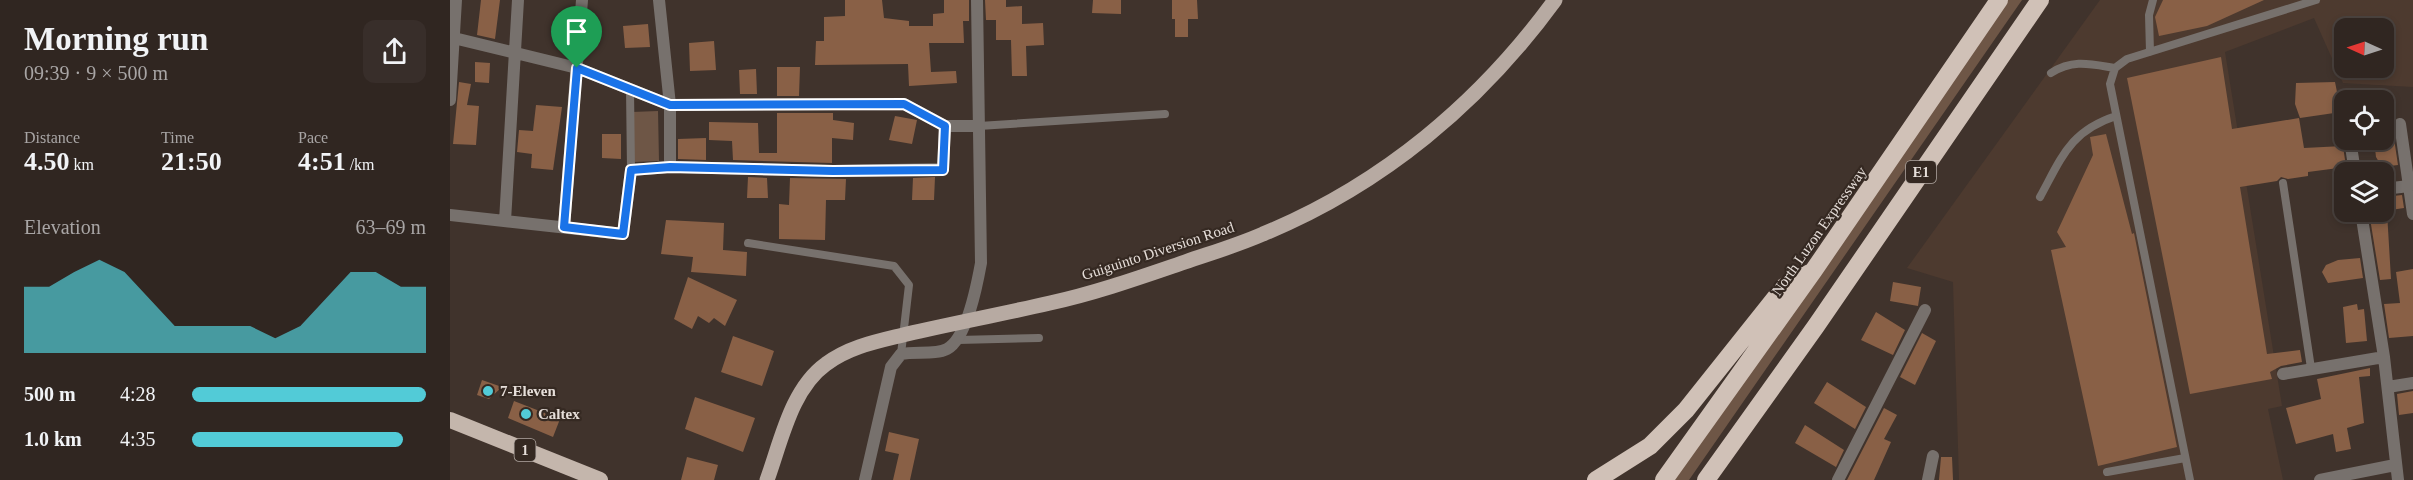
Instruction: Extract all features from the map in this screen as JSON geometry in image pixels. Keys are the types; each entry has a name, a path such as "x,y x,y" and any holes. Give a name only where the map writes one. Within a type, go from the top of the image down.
{"highway":[{"name":"North Luzon Expressway","path":"1664,480 1814,270 1999,0"},
{"name":"E1","path":"1706,480 1823,316 2040,0"},
{"path":"1596,480 1650,446 1686,410 1784,287 1814,270"},
{"name":"1","path":"450,420 600,480"}],"main road":[{"name":"Guiguinto Diversion Road","path":"768,480 801,394 822,366 836,357 867,345 965,320 1050,303 1132,280 1262,235 1303,216 1382,170 1453,116 1519,47 1556,0"}],"street":[{"path":"450,100 456,0"},
{"path":"505,221 518,0"},
{"path":"564,227 582,0"},
{"path":"659,0 670,105 670,167"},
{"path":"865,480 891,367 901,354 946,350 957,340 975,290 981,263 977,0"},
{"path":"452,38 577,68 670,105 904,104 945,126 979,126"},
{"path":"2400,124 2413,214"},
{"path":"450,215 623,234 631,170 670,167 833,171 943,170 945,126"},
{"path":"2394,188 2409,186"},
{"path":"2363,222 2384,357 2398,480"},
{"path":"1838,480 1925,310"},
{"path":"2283,374 2384,357"},
{"path":"2388,387 2413,383"},
{"path":"1928,480 1933,456"},
{"path":"2320,480 2395,465"}],"lane":[{"path":"2150,52 2149,15 2153,0"},
{"path":"2190,480 2110,84 2115,68 2127,59 2316,0"},
{"path":"2051,74 2064,65 2078,62 2115,68"},
{"path":"630,89 631,170"},
{"path":"979,126 1165,114"},
{"path":"2040,197 2068,145 2094,123 2116,116"},
{"path":"2283,183 2311,368"},
{"path":"748,243 894,266 909,285 901,354"},
{"path":"957,340 1039,338"},
{"path":"2107,472 2185,458"}],"shaded area":[{"path":"2003,0 2022,0 1689,480 1670,480"},
{"path":"2100,0 2413,0 2413,87 2343,83 2341,78 2394,78 2394,18 2334,18 2334,63 2314,18 2225,52 2282,406 2268,409 2283,480 1959,480 1953,282 1907,268"},
{"path":"658,111 659,161 634,162 632,112"}],"building":[{"path":"481,0 500,0 495,39 477,35"},
{"path":"845,0 882,0 884,18 909,21 909,26 933,26 933,14 944,13 944,0 969,0 969,21 963,21 964,43 929,43 931,72 956,71 957,83 909,86 908,64 815,65 816,41 824,41 824,17 845,16"},
{"path":"985,0 1006,0 1006,7 1022,6 1022,24 1043,23 1044,45 1026,46 1027,76 1012,76 1011,40 996,40 996,20 986,20"},
{"path":"1093,0 1121,0 1121,14 1092,13"},
{"path":"1172,0 1197,0 1198,19 1188,19 1188,37 1175,37"},
{"path":"2163,0 2264,0 2207,26 2159,36 2155,17"},
{"path":"648,24 650,47 625,48 623,26"},
{"path":"714,41 716,70 690,71 689,43"},
{"path":"2221,57 2232,129 2299,118 2304,148 2334,146 2334,150 2344,150 2345,162 2334,162 2334,169 2308,172 2308,176 2288,179 2281,177 2277,181 2240,187 2267,354 2300,350 2302,362 2281,366 2270,372 2272,379 2190,394 2127,78"},
{"path":"475,62 490,63 489,83 475,82"},
{"path":"777,67 800,67 799,96 777,96"},
{"path":"756,69 757,94 740,94 739,70"},
{"path":"459,82 471,84 467,105 479,106 476,145 453,144"},
{"path":"2335,82 2337,90 2334,90 2334,113 2300,118 2295,104 2296,83"},
{"path":"536,105 562,107 553,170 531,168 532,154 517,152 519,130 533,131"},
{"path":"777,113 833,113 833,120 854,123 853,140 832,138 832,163 733,160 732,141 709,140 709,122 758,123 759,153 777,153"},
{"path":"895,116 917,120 912,144 889,140"},
{"path":"602,134 621,134 621,159 602,158"},
{"path":"2106,134 2132,234 2134,233 2177,447 2098,466 2051,250 2066,247 2057,232 2093,155 2090,137"},
{"path":"706,138 706,160 678,159 678,139"},
{"path":"2394,138 2398,165 2394,166 2394,162 2379,162 2375,150 2394,150"},
{"path":"748,177 767,178 768,198 747,198"},
{"path":"935,177 934,200 912,200 913,178"},
{"path":"790,178 846,179 845,200 826,200 825,240 779,239 779,204 789,205"},
{"path":"2402,195 2404,208 2394,210 2394,196"},
{"path":"666,220 724,223 723,250 747,252 746,276 691,272 693,257 661,254"},
{"path":"2371,222 2388,222 2391,279 2380,280"},
{"path":"2360,258 2363,278 2328,283 2322,272 2326,265 2338,260"},
{"path":"2413,269 2413,336 2389,338 2384,304 2400,303 2396,272"},
{"path":"688,277 737,300 725,326 714,318 709,323 698,316 692,329 674,319"},
{"path":"1893,282 1921,287 1918,306 1890,301"},
{"path":"2357,304 2358,310 2364,309 2367,341 2346,343 2343,307"},
{"path":"1876,312 1905,330 1893,355 1861,340"},
{"path":"1922,333 1936,341 1915,385 1900,377"},
{"path":"733,336 774,351 762,386 721,372"},
{"path":"2370,368 2370,376 2359,377 2364,423 2347,428 2351,449 2336,452 2333,434 2296,444 2286,408 2321,399 2317,379"},
{"name":"7-Eleven","path":"482,380 502,387 489,399 477,395"},
{"path":"1827,382 1866,407 1855,429 1814,403"},
{"path":"2413,391 2413,413 2399,415 2397,394"},
{"path":"695,397 755,418 743,452 685,429"},
{"path":"514,401 560,419 553,437 508,418"},
{"path":"1884,408 1897,415 1884,439 1891,442 1874,480 1847,480"},
{"path":"1805,425 1844,450 1836,467 1795,443"},
{"path":"889,432 919,439 910,480 893,480 899,454 885,451"},
{"path":"687,457 718,465 714,480 681,480"},
{"path":"1941,457 1952,457 1953,480 1939,480"}],"place":[{"name":"7-Eleven","path":"488,391"},
{"name":"Caltex","path":"526,414"}],"route":[{"path":"577,68 670,105 904,104 945,126 943,170 833,171 670,167 631,170 623,234 564,227 577,68"}]}
